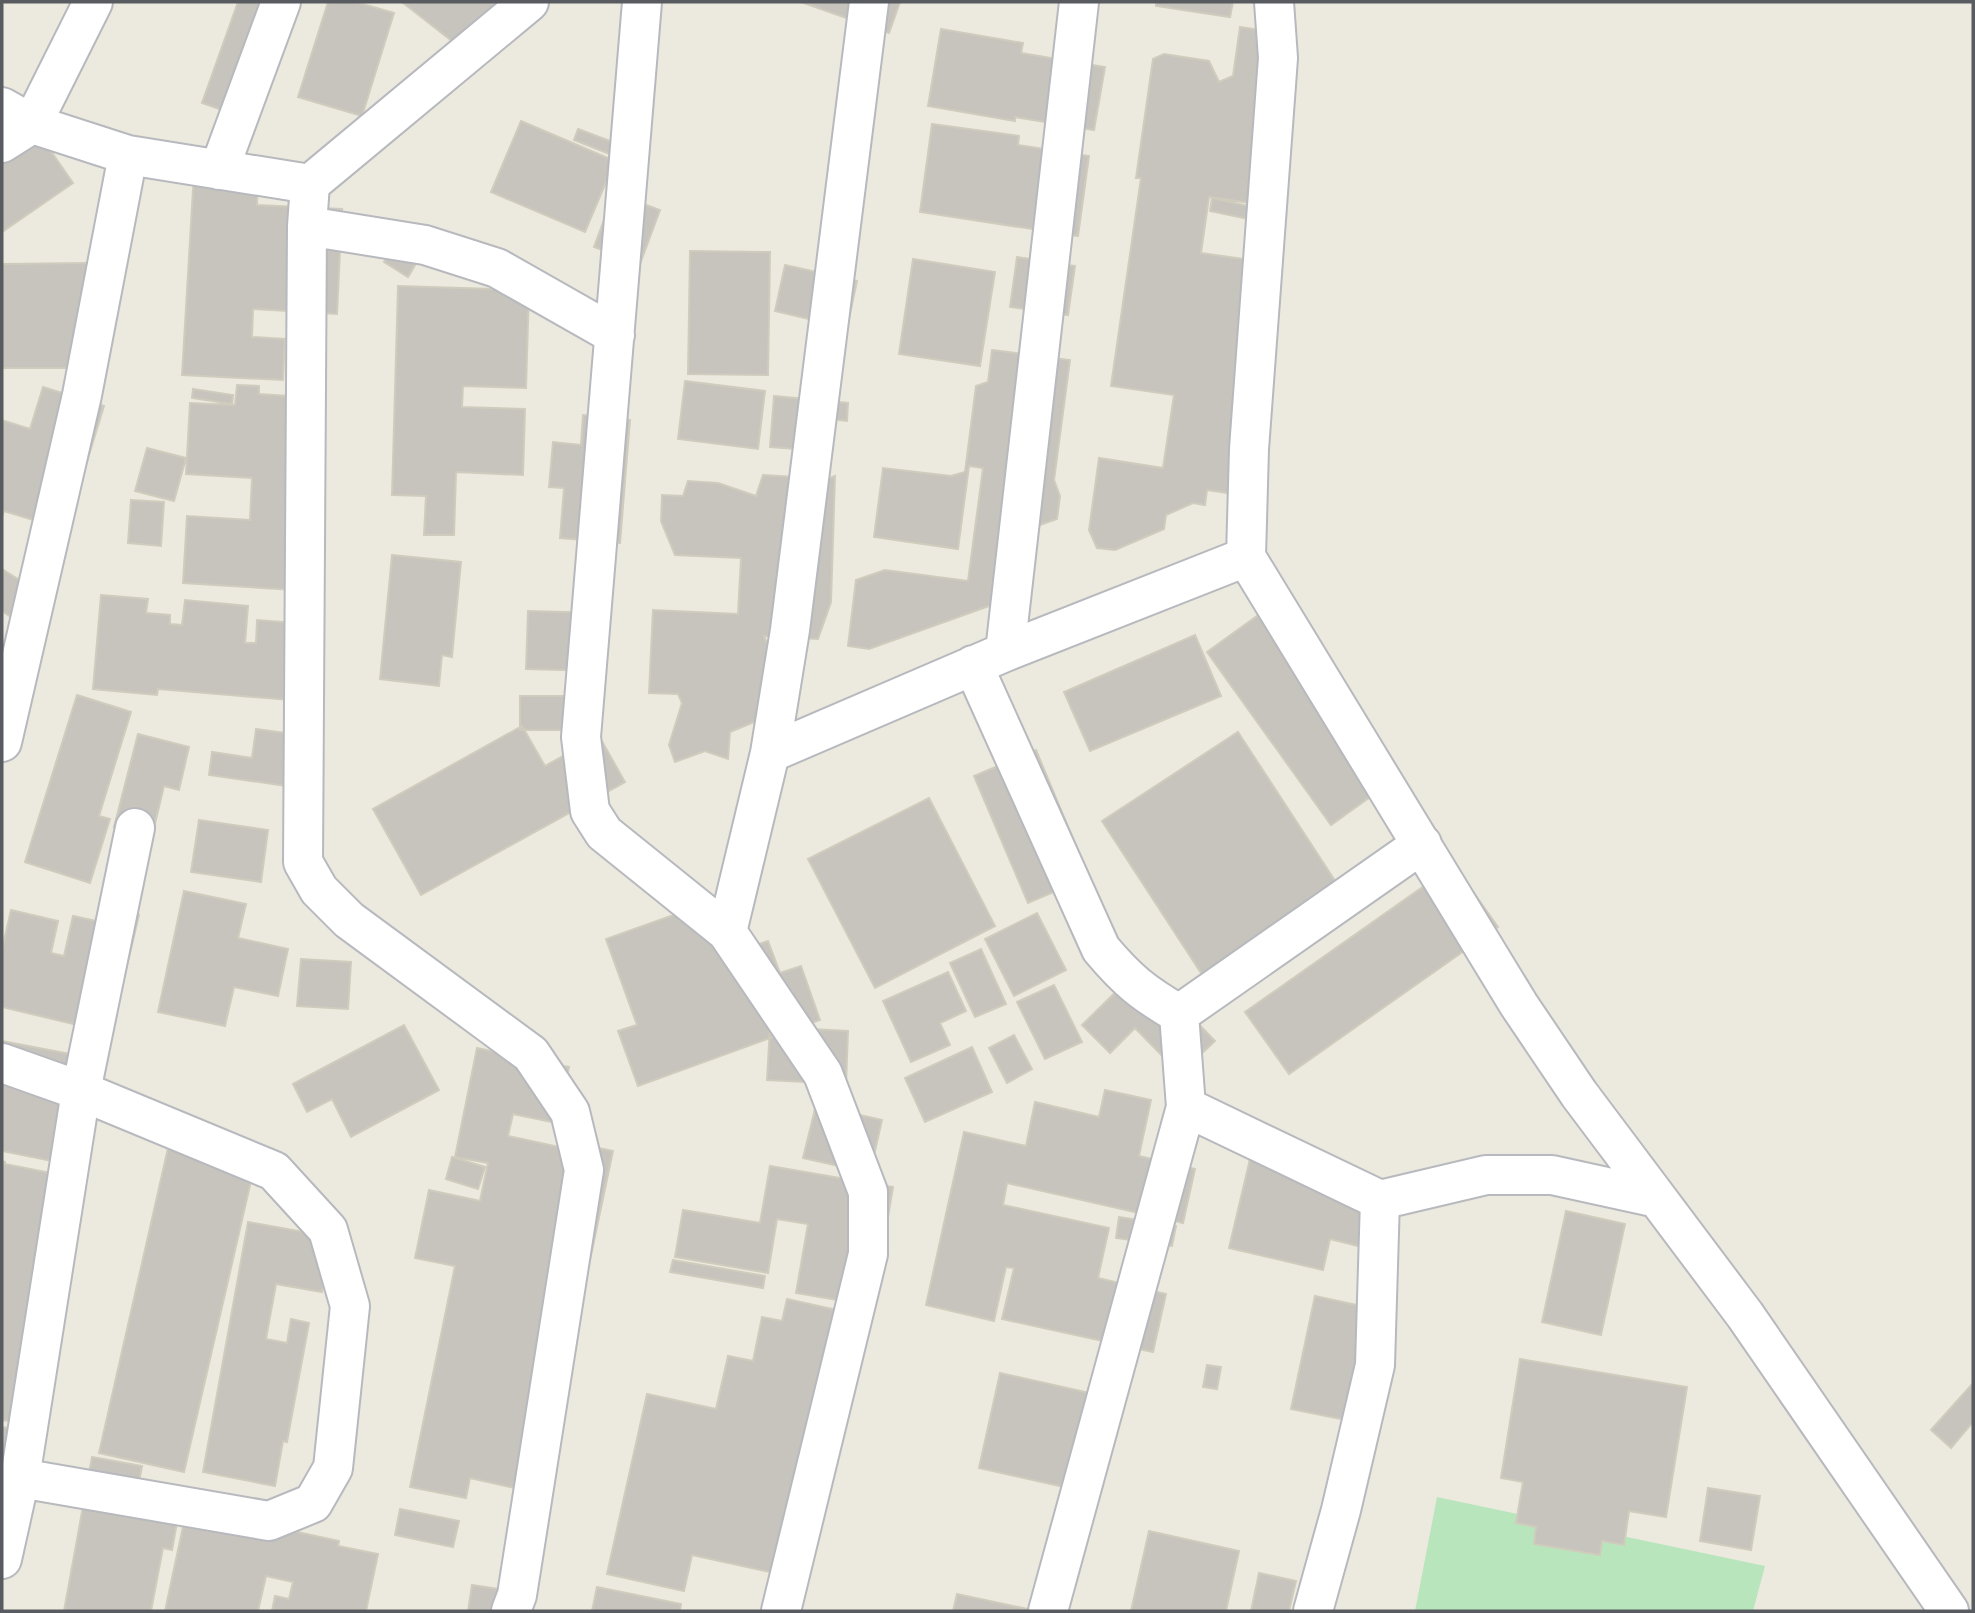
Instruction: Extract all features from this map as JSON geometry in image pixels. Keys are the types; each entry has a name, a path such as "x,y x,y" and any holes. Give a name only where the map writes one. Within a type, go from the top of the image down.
{"street":[{"path":"93,2 12,125 128,155 310,184"},
{"path":"219,170 281,2"},
{"path":"511,1611 519,1581 584,1170 570,1112 531,1054 349,920 319,890 303,862 307,226 310,184 529,2"},
{"path":"642,2 581,737 590,811 604,833 727,932 823,1074 868,1192 867,1254 781,1611"},
{"path":"727,932 770,753 790,630 869,2"},
{"path":"1079,2 989,659 1101,949 1126,979 1146,995 1179,1014"},
{"path":"1279,5 1278,58 1249,449 1246,557 1519,1005 1579,1094 1745,1315 1949,1611"},
{"path":"2,739 82,395 128,155"},
{"path":"307,226 425,245 497,268 615,335"},
{"path":"770,753 989,659 1246,557"},
{"path":"2,1559 20,1478 81,1091 135,828"},
{"path":"1179,1014 1422,844"},
{"path":"1048,1611 1186,1107 1179,1014"},
{"path":"2,1063 81,1091 274,1171 328,1230 350,1306 333,1468 313,1503 269,1521 20,1478"},
{"path":"1186,1107 1380,1200 1486,1175 1552,1175 1657,1198"},
{"path":"1313,1611 1341,1510 1374,1365 1380,1200"}],"green space":[{"path":"1437,1497 1765,1566 1753,1611 1415,1611"}],"building":[{"path":"238,2 290,2 244,118 202,103"},
{"path":"328,2 356,2 394,13 362,116 298,97"},
{"path":"402,2 505,2 466,52"},
{"path":"801,2 900,2 889,33"},
{"path":"1156,2 1233,2 1230,17 1156,6"},
{"path":"1240,27 1295,35 1271,206 1209,197 1201,253 1272,263 1235,494 1207,490 1205,505 1193,503 1166,515 1164,529 1115,550 1097,548 1089,530 1099,458 1163,468 1174,395 1111,386 1141,178 1136,178 1153,59 1164,54 1209,61 1219,82 1233,76"},
{"path":"941,29 1023,43 1021,53 1105,67 1094,130 1015,117 1015,121 928,106"},
{"path":"521,121 615,161 585,232 491,192"},
{"path":"932,124 1019,136 1018,145 1089,156 1078,236 920,212"},
{"path":"578,129 621,145 617,157 574,140"},
{"path":"39,134 73,183 2,232 2,159"},
{"path":"194,173 258,177 257,205 342,209 337,314 253,309 252,337 285,339 283,380 182,375"},
{"path":"614,193 660,210 640,264 594,247"},
{"path":"1212,198 1266,210 1263,222 1210,211"},
{"path":"394,245 418,260 408,277 384,262"},
{"path":"690,251 770,252 768,375 688,374"},
{"path":"1017,257 1075,266 1068,315 1010,307"},
{"path":"913,259 995,272 980,366 899,354"},
{"path":"87,263 87,368 2,368 2,264"},
{"path":"785,265 857,281 847,328 775,311"},
{"path":"398,286 529,290 526,388 463,386 462,407 525,409 523,475 456,472 454,535 424,535 426,496 392,495"},
{"path":"992,350 1070,360 1054,480 1060,496 1057,519 1037,526 1028,592 869,649 848,646 856,580 885,570 968,581 983,468 969,466 958,549 874,537 883,468 951,476 965,472 976,386 988,382"},
{"path":"685,381 765,391 758,449 678,439"},
{"path":"237,385 259,386 259,394 318,398 311,591 183,583 187,516 250,520 252,478 186,474 190,403 235,405"},
{"path":"43,387 104,406 66,530 4,511 2,517 2,420 30,429"},
{"path":"193,389 233,395 232,404 192,398"},
{"path":"774,396 848,403 847,421 813,417 810,450 770,447"},
{"path":"583,415 630,420 620,543 560,538 564,488 549,487 553,442 581,445"},
{"path":"147,448 186,458 174,501 135,491"},
{"path":"763,475 795,477 815,484 835,476 831,602 818,639 764,636 782,681 776,713 730,732 728,759 705,751 675,762 669,745 682,703 678,694 649,693 653,610 738,614 741,558 675,555 661,521 662,495 683,496 688,481 718,483 756,496"},
{"path":"131,500 164,502 161,546 128,543"},
{"path":"392,555 461,562 452,657 442,655 439,686 380,679"},
{"path":"2,569 37,591 17,621 2,611"},
{"path":"101,595 148,599 146,613 170,615 170,624 182,625 185,600 248,606 245,643 256,643 257,620 309,624 302,701 158,689 157,695 93,689"},
{"path":"1271,606 1395,779 1331,825 1207,652"},
{"path":"528,611 600,613 599,671 526,669"},
{"path":"1195,635 1221,696 1090,751 1064,692"},
{"path":"77,695 131,712 99,816 110,819 90,883 25,862"},
{"path":"520,696 598,696 599,730 520,730"},
{"path":"522,726 545,766 599,736 625,782 421,895 373,809"},
{"path":"256,729 301,735 294,787 209,775 212,752 252,758"},
{"path":"1238,732 1341,890 1205,979 1102,821"},
{"path":"138,734 189,747 179,790 164,786 152,836 114,827"},
{"path":"1036,750 1089,877 1028,903 974,776"},
{"path":"929,798 995,926 875,988 808,859"},
{"path":"199,820 268,830 261,882 191,872"},
{"path":"1454,865 1498,927 1289,1074 1245,1012"},
{"path":"184,891 246,904 238,938 288,949 278,996 234,987 225,1026 158,1012"},
{"path":"721,898 740,951 768,941 780,973 801,966 820,1020 638,1086 618,1031 637,1025 606,939"},
{"path":"105,908 139,915 111,1033 2,1007 2,950 11,910 58,921 51,953 64,956 73,916 101,922"},
{"path":"1037,913 1066,970 1014,996 985,939"},
{"path":"981,949 1006,1004 975,1017 950,963"},
{"path":"1126,949 1215,1041 1180,1074 1135,1028 1110,1053 1082,1025 1129,979"},
{"path":"301,959 351,962 348,1009 297,1006"},
{"path":"948,972 966,1011 940,1023 950,1045 911,1062 883,1001"},
{"path":"1054,985 1082,1042 1045,1059 1017,1002"},
{"path":"404,1025 439,1090 351,1137 332,1099 307,1112 293,1084"},
{"path":"770,1027 848,1031 846,1084 767,1080"},
{"path":"1014,1035 1032,1069 1007,1083 989,1048"},
{"path":"2,1041 102,1060 82,1167 2,1151"},
{"path":"972,1047 992,1092 925,1122 905,1078"},
{"path":"477,1048 569,1067 557,1123 513,1114 508,1136 559,1147 561,1140 613,1151 562,1393 537,1493 470,1478 466,1498 410,1487 455,1266 415,1258 429,1190 480,1201 488,1163 455,1157"},
{"path":"1105,1090 1151,1100 1139,1156 1195,1169 1183,1223 1007,1183 1003,1205 1109,1228 1098,1278 1166,1294 1153,1352 1002,1319 1014,1268 1006,1267 994,1321 926,1305 964,1132 1026,1146 1035,1102 1099,1117"},
{"path":"816,1105 882,1120 870,1173 803,1158"},
{"path":"173,1126 257,1155 184,1472 99,1453"},
{"path":"1255,1138 1343,1180 1338,1202 1371,1210 1362,1247 1330,1239 1323,1270 1229,1248"},
{"path":"452,1157 485,1167 478,1189 446,1179"},
{"path":"2,1161 5,1164 66,1176 20,1423 2,1420"},
{"path":"770,1166 893,1187 873,1306 796,1293 808,1224 777,1219 768,1273 675,1257 683,1210 760,1223"},
{"path":"1566,1211 1625,1224 1601,1335 1542,1322"},
{"path":"1119,1217 1176,1226 1172,1246 1116,1238"},
{"path":"248,1222 332,1237 322,1292 276,1284 266,1339 287,1343 291,1319 309,1323 287,1442 283,1441 275,1486 203,1472"},
{"path":"673,1260 765,1276 763,1288 670,1272"},
{"path":"1315,1296 1394,1313 1371,1425 1291,1409"},
{"path":"787,1299 864,1316 806,1580 692,1555 684,1591 607,1574 647,1394 716,1409 728,1356 753,1361 762,1317 782,1321"},
{"path":"1520,1359 1687,1387 1666,1517 1629,1511 1624,1545 1602,1541 1600,1555 1534,1544 1536,1527 1516,1523 1523,1482 1501,1478"},
{"path":"1207,1365 1221,1367 1217,1389 1203,1387"},
{"path":"1000,1373 1094,1394 1073,1489 979,1468"},
{"path":"1973,1383 1973,1422 1951,1448 1931,1430"},
{"path":"2,1427 8,1428 2,1462"},
{"path":"92,1457 142,1466 138,1487 182,1495 172,1550 163,1548 151,1611 64,1611"},
{"path":"1708,1488 1760,1496 1751,1550 1700,1541"},
{"path":"191,1489 301,1512 297,1532 339,1541 338,1546 378,1554 366,1611 272,1611 275,1596 289,1599 293,1582 266,1576 258,1611 165,1611"},
{"path":"400,1509 459,1521 453,1547 395,1535"},
{"path":"1149,1531 1239,1551 1226,1611 1131,1611"},
{"path":"1259,1573 1296,1581 1289,1611 1251,1611"},
{"path":"472,1585 506,1590 503,1611 468,1611"},
{"path":"597,1587 681,1604 680,1611 592,1611"},
{"path":"957,1594 1037,1611 953,1611"}]}
